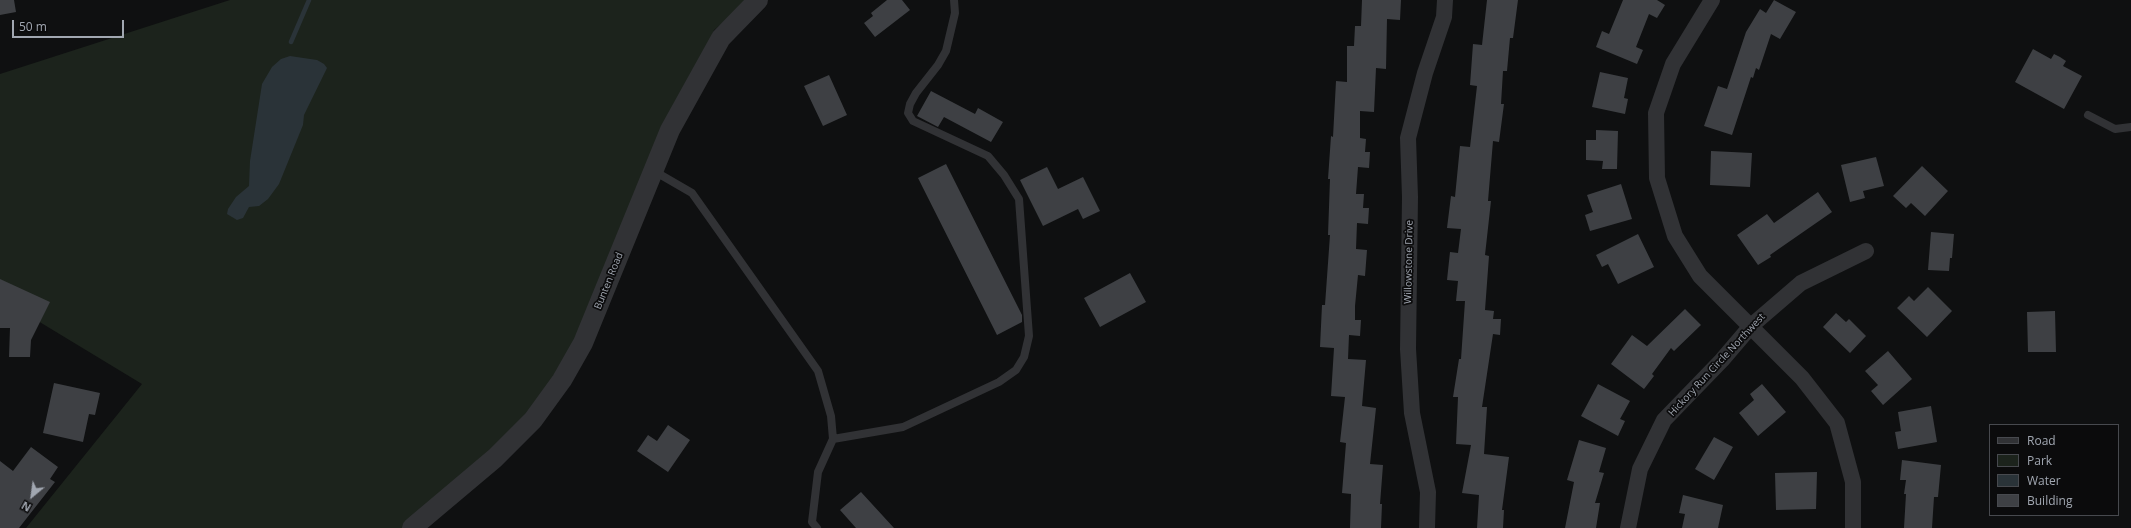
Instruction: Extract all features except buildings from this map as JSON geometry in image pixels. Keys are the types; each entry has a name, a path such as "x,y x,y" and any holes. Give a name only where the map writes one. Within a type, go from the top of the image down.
{"street":[{"name":"Bunten Road","path":"412,528 495,458 533,420 562,380 583,343 670,130 721,38 758,0"},
{"name":"Willowstone Drive","path":"1426,528 1428,492 1412,413 1408,349 1410,197 1408,138 1425,73 1444,17 1445,0"},
{"path":"1712,0 1673,64 1656,113 1656,178 1674,236 1700,276 1802,378 1837,423 1854,482 1853,528"},
{"name":"Hickory Run Circle Northwest","path":"1628,528 1640,469 1664,420 1722,360 1751,326 1801,283 1866,251"}],"lane":[{"path":"833,439 903,427 1000,382 1016,370 1024,357 1029,336 1019,199 1004,174 988,156 912,121 908,112 910,104 916,93 938,65 946,51 955,13 954,0"},
{"path":"2088,115 2114,129 2131,127"},
{"path":"654,171 692,192 818,371 831,416 833,439 818,472 812,522 817,528"}],"green space":[{"path":"230,0 750,0 714,30 601,315 517,426 408,528 26,528 142,384 0,298 0,74"}],"water":[{"path":"290,56 317,60 324,64 327,68 304,115 303,125 279,184 268,199 259,206 249,207 243,218 237,220 227,214 228,209 236,197 249,186 250,161 262,84 272,67 281,59"}],"waterway":[{"path":"291,42 309,0"}]}
